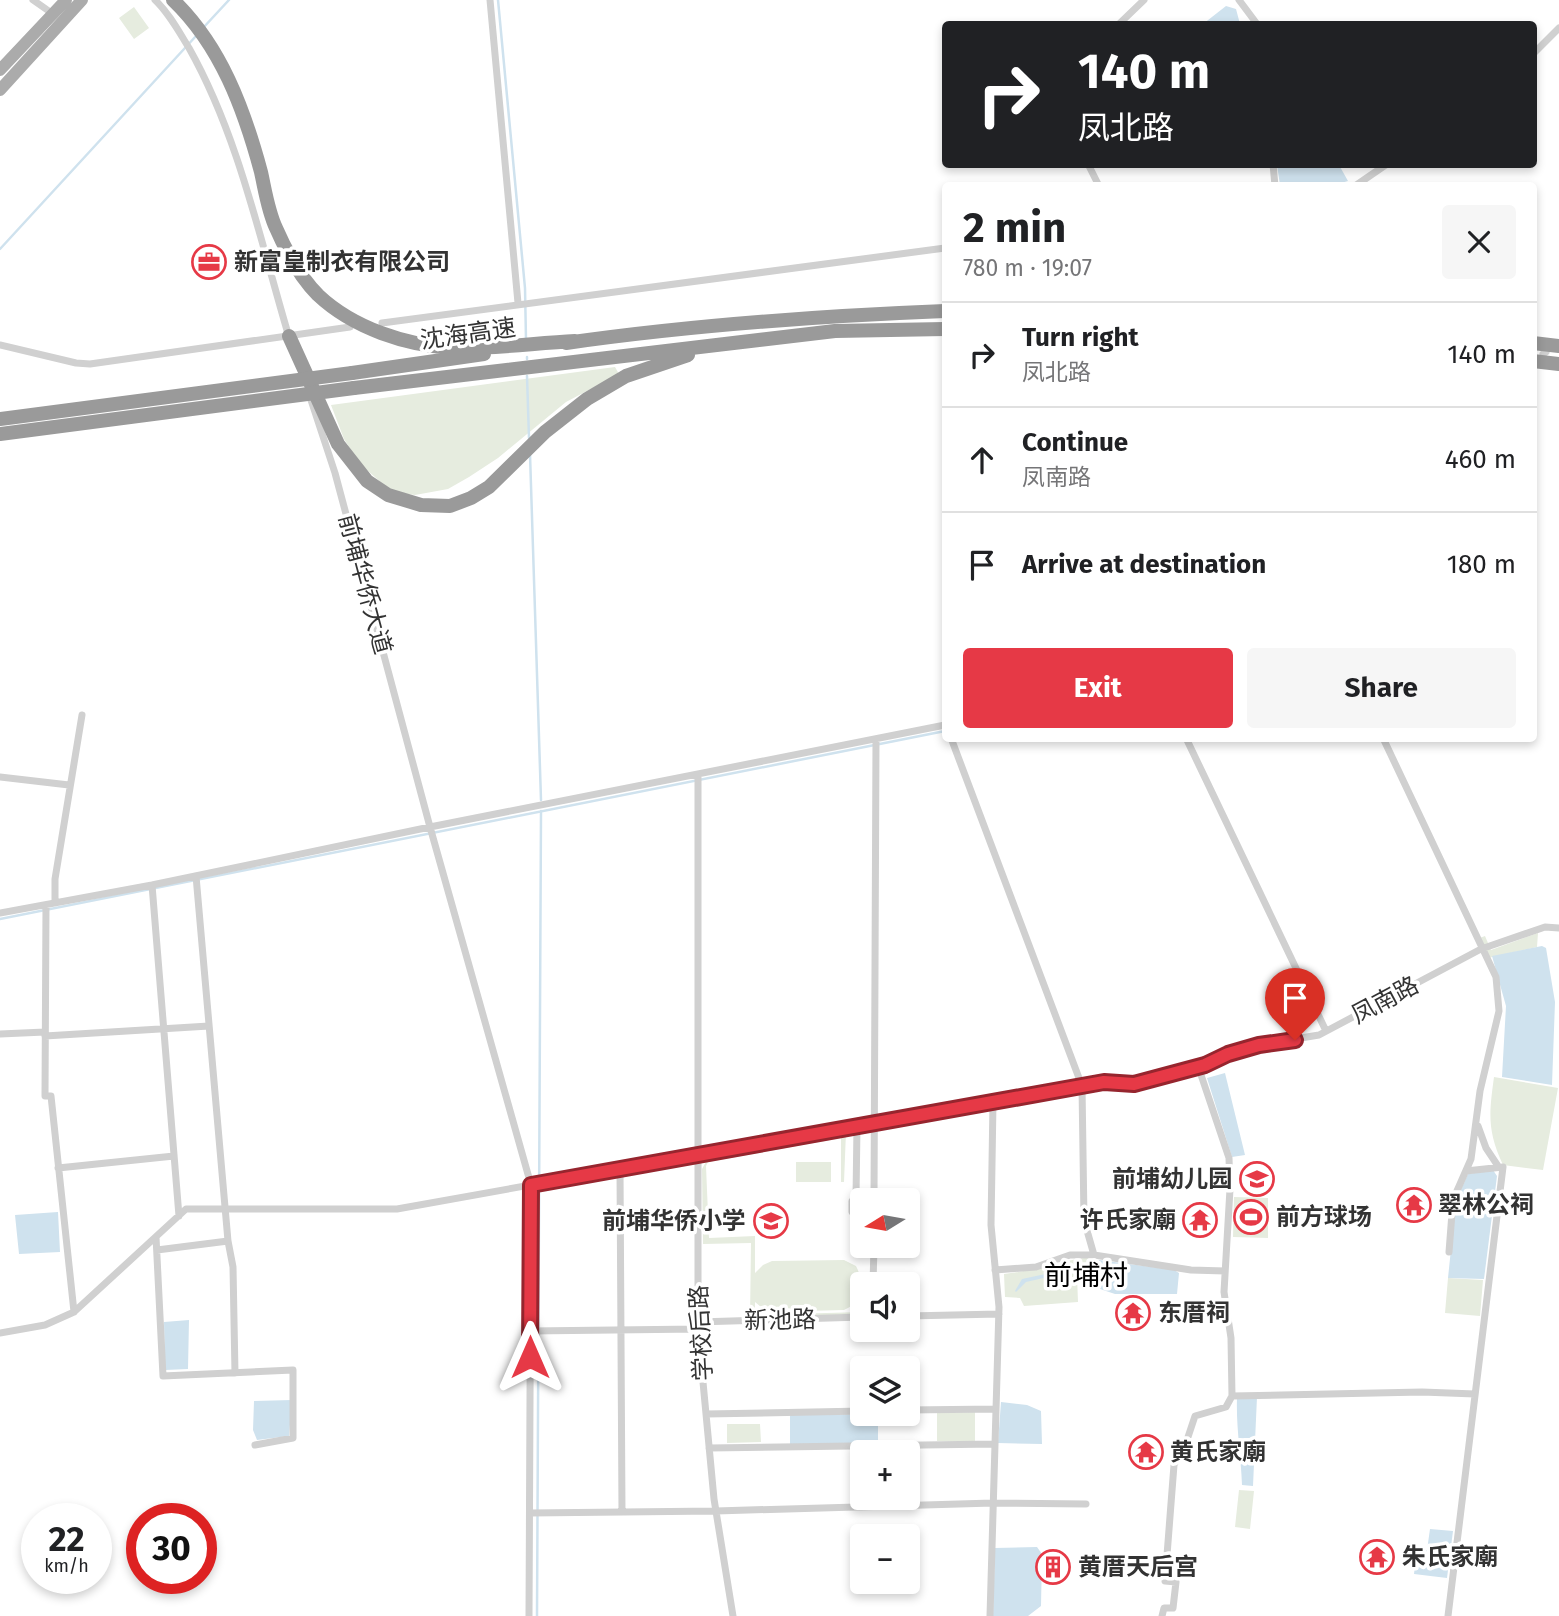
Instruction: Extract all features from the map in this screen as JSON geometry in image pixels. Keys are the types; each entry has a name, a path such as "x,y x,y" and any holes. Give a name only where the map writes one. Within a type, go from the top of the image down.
{"highway":[{"path":"173,0 214,51 235,93 249,125 275,225 290,258 318,295 352,319 395,339 453,348 575,341"},
{"name":"沈海高速","path":"0,435 632,333 812,316 942,311"},
{"name":"沈海高速","path":"0,419 835,331 942,329"},
{"path":"289,336 338,444 367,481 388,495 410,502 450,506 489,487 545,432 587,399 625,376 726,343"},
{"path":"1545,354 1559,364"}],"main road":[{"path":"2,63 66,0"},
{"path":"0,90 82,0"}],"street":[{"path":"33,0 53,14"},
{"name":"前埔华侨大道","path":"155,0 202,73 233,146 289,336 335,473 431,831 536,1184 535,1513 529,1616"},
{"path":"490,0 523,302"},
{"path":"1122,21 1144,0"},
{"path":"1239,0 1255,21"},
{"path":"1537,50 1559,29"},
{"path":"1361,182 1381,168"},
{"path":"382,323 523,302 942,248"},
{"path":"0,345 90,364 350,327"},
{"path":"55,903 55,879 82,715"},
{"path":"0,913 46,908 55,903 152,888 876,743 942,726"},
{"path":"953,742 1082,1086 1084,1220 1094,1255"},
{"path":"1188,742 1326,1031"},
{"path":"1386,742 1496,977 1499,1011 1471,1159 1453,1200 1449,1252"},
{"path":"873,1188 876,743"},
{"path":"0,777 69,785"},
{"name":"学校后路","path":"698,778 698,1325 716,1511 733,1616"},
{"path":"196,879 228,1241 233,1267 235,1373"},
{"path":"0,1333 45,1325 74,1312 179,1216 152,888"},
{"path":"46,908 45,1096 51,1096 74,1312"},
{"name":"凤南路","path":"179,1216 186,1209 397,1209 1104,1082 1134,1084 1259,1045 1319,1035 1481,948 1545,927 1559,928"},
{"path":"0,1034 164,1030 209,1026"},
{"path":"1163,1616 1164,1608 1173,1608 1176,1582 1165,1581 1174,1465 1187,1440 1195,1416 1226,1407 1232,1396 1231,1338 1224,1292 1230,1189 1229,1158 1198,1066"},
{"path":"990,1616 999,1314 991,1225 993,1102"},
{"path":"1477,1116 1479,1131 1486,1148 1498,1166"},
{"path":"856,1188 857,1126"},
{"path":"58,1168 174,1156"},
{"path":"1448,1616 1503,1167 1466,1171"},
{"path":"620,1169 622,1512"},
{"path":"156,1237 163,1376 293,1370 293,1438 255,1445"},
{"path":"157,1250 228,1241"},
{"path":"995,1270 1036,1267 1070,1255 1094,1255 1191,1270 1225,1271"},
{"path":"920,1316 999,1314"},
{"name":"新池路","path":"536,1331 621,1330 850,1318"},
{"path":"1232,1396 1422,1392 1475,1394"},
{"path":"920,1410 996,1409"},
{"path":"706,1414 850,1411"},
{"path":"709,1448 995,1444"},
{"path":"535,1513 993,1503 1086,1504"}],"shaded area":[{"path":"134,7 149,28 134,39 119,18"},
{"path":"615,367 619,374 566,402 498,458 469,477 448,489 415,495 392,492 360,464 344,439 331,405"},
{"path":"1538,933 1537,947 1488,958 1477,939 1485,936 1491,950"},
{"path":"1494,1077 1558,1088 1543,1170 1503,1165 1492,1132 1491,1101"},
{"path":"846,1132 844,1182 841,1182 841,1138 708,1162 706,1166 709,1238 755,1236 755,1273 772,1261 844,1260 856,1266 858,1272 850,1272 850,1307 844,1310 767,1312 755,1302 755,1315 850,1312 850,1317 750,1319 751,1243 703,1244 702,1169 708,1158"},
{"path":"796,1162 831,1162 831,1182 796,1182"},
{"name":"前方球场","path":"1234,1197 1268,1198 1268,1238 1233,1237"},
{"path":"1092,1257 1094,1276 1077,1276 1078,1302 1024,1306 1020,1298 1005,1297 1004,1274"},
{"path":"1448,1278 1483,1280 1480,1316 1445,1313"},
{"path":"975,1412 975,1442 937,1441 937,1413"},
{"path":"727,1424 760,1424 761,1442 727,1443"},
{"path":"1239,1490 1254,1491 1250,1529 1235,1527"}],"water":[{"path":"1226,6 1236,9 1239,21 1207,21"},
{"path":"1277,168 1341,168 1348,181 1344,182 1280,182"},
{"path":"1542,946 1546,948 1555,1002 1552,1085 1502,1077 1506,1006 1492,956"},
{"path":"1225,1073 1245,1155 1232,1157 1207,1078"},
{"path":"1493,1170 1497,1176 1484,1279 1448,1278 1456,1201 1468,1174"},
{"path":"58,1212 60,1252 19,1254 15,1215"},
{"path":"1099,1260 1174,1270 1179,1273 1177,1294 1115,1294 1100,1289"},
{"path":"1093,1266 1094,1276 1077,1276 1070,1272 1026,1282 1015,1291 1022,1279"},
{"path":"189,1320 188,1369 165,1370 164,1322"},
{"path":"1257,1397 1253,1486 1242,1485 1237,1398"},
{"path":"292,1400 289,1436 257,1440 253,1430 254,1401"},
{"path":"1001,1402 1027,1405 1041,1411 1042,1444 998,1443"},
{"path":"850,1414 850,1426 878,1426 878,1440 850,1440 850,1445 790,1446 790,1415"},
{"path":"1430,1529 1453,1531 1447,1578 1414,1574 1417,1549 1427,1550"},
{"path":"1037,1547 1042,1554 1041,1606 1028,1616 993,1616 995,1548"}],"waterway":[{"path":"203,28 229,0"},
{"path":"498,0 525,288 526,340"},
{"path":"0,249 196,36"},
{"path":"527,376 529,438"},
{"path":"530,454 541,800"},
{"path":"0,919 942,732"},
{"path":"537,1616 541,811"}],"place":[{"name":"新富皇制衣有限公司","path":"209,262"},
{"name":"前埔幼儿园","path":"1257,1179"},
{"name":"翠林公祠","path":"1414,1205"},
{"name":"前方球场","path":"1251,1217"},
{"name":"许氏家廟","path":"1200,1220"},
{"name":"前埔华侨小学","path":"771,1221"},
{"name":"东厝祠","path":"1133,1313"},
{"name":"黄氏家廟","path":"1146,1452"},
{"name":"朱氏家廟","path":"1377,1557"},
{"name":"黄厝天后宫","path":"1053,1567"}],"district":[{"name":"前埔村","path":"1086,1275"}],"route":[{"path":"530,1357 531,1185 1104,1082 1134,1084 1205,1065 1228,1054 1259,1045 1295,1040"}]}
